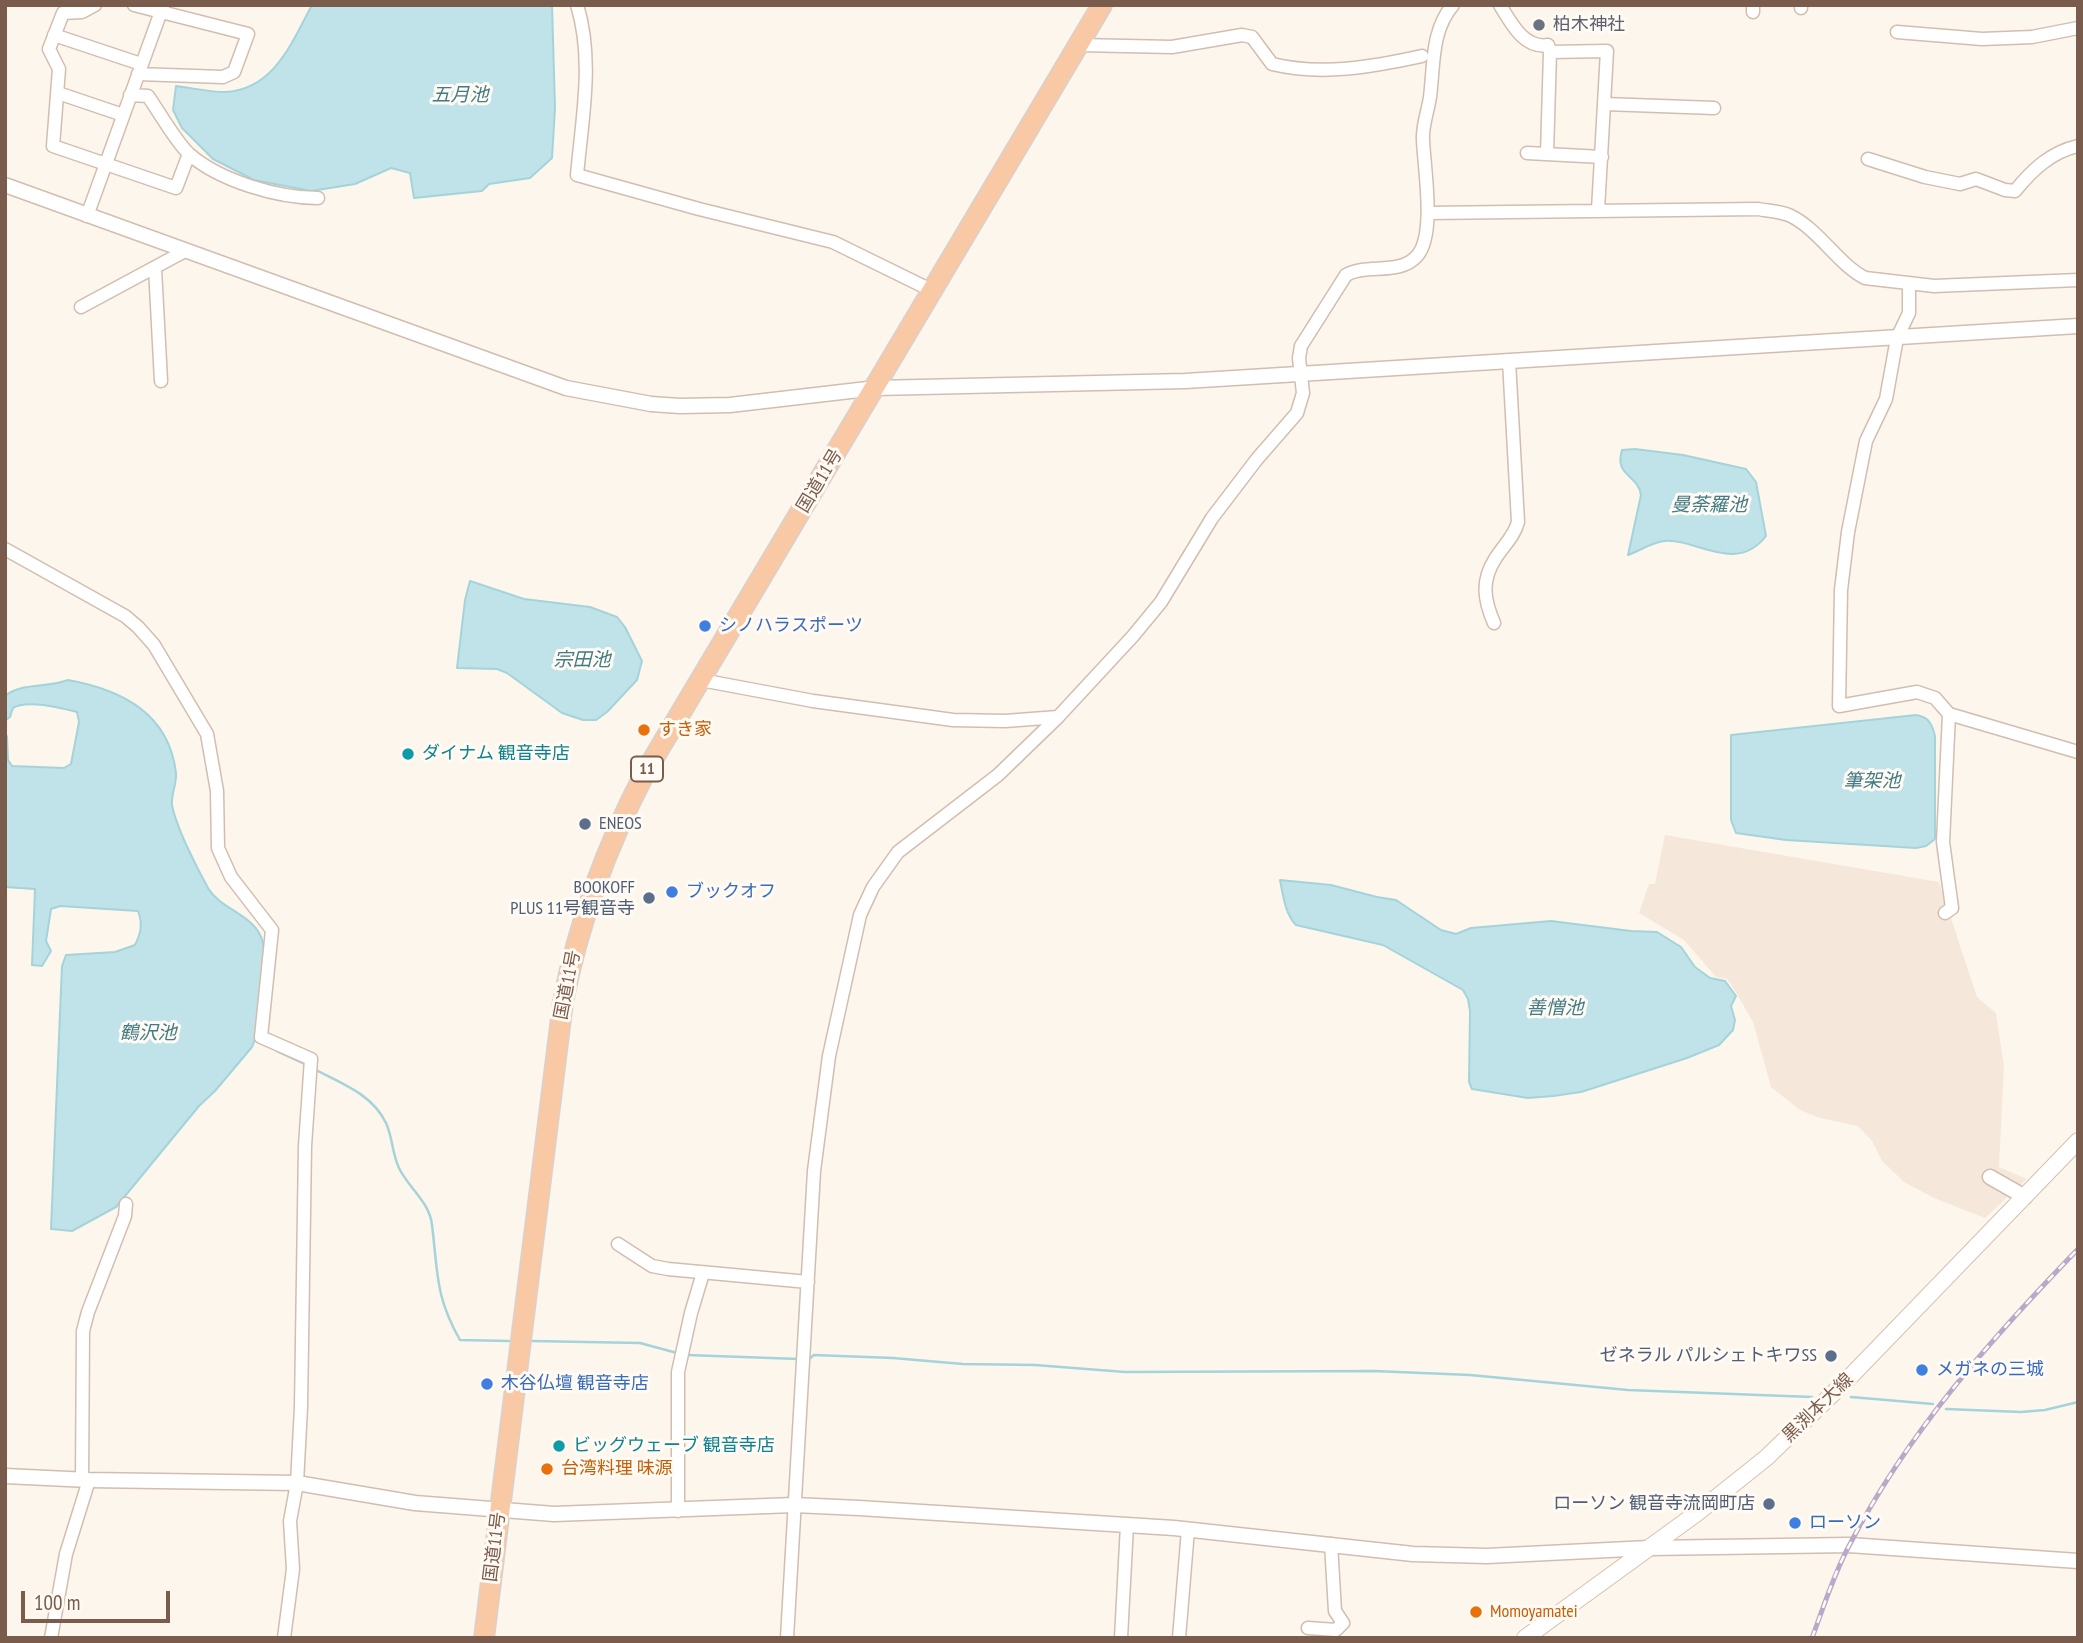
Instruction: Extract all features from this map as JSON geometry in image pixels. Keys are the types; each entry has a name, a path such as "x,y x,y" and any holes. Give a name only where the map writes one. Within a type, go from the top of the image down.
{"highway":[{"name":"国道11号","path":"484,1638 563,1002 573,953 595,884 628,806 1102,5"}],"main road":[{"name":"黒渕本大線","path":"1525,1638 1740,1480 1800,1426 2078,1141"}],"street":[{"path":"95,5 82,12 63,13 49,49 59,69 53,146 176,188 189,154"},
{"path":"54,35 139,69 223,77 234,72 248,34 162,8 134,5"},
{"path":"578,5 585,29 586,67 577,175 833,242 933,291"},
{"path":"787,1638 814,1171 829,1056 860,915 873,887 898,852 998,775 1058,717 1152,614 1212,519 1257,459 1297,413 1303,393 1299,358 1301,346 1346,275 1357,270 1399,266 1417,256 1428,213 1423,136 1439,24 1452,5"},
{"path":"1500,5 1527,42 1535,46 1548,45 1547,153"},
{"path":"87,215 162,8"},
{"path":"1897,32 1982,39 2032,37 2078,28"},
{"path":"1079,45 1172,47 1242,35 1252,37 1272,64 1299,69 1370,67 1422,56"},
{"path":"1550,52 1607,51 1598,210"},
{"path":"58,93 123,115"},
{"path":"131,94 148,96 189,154 222,174 255,188 295,198 318,198"},
{"path":"1605,104 1714,108"},
{"path":"1868,159 1937,180 1960,184 1976,179 2015,191 2032,169 2078,146"},
{"path":"1527,153 1602,157"},
{"path":"5,185 566,388 596,395 680,406 730,405 876,388 1185,381 2078,326"},
{"path":"1428,213 1758,209 1791,216 1865,278 1934,286 2078,280"},
{"path":"80,307 185,251"},
{"path":"155,268 162,381"},
{"path":"1909,284 1909,313 1897,338 1886,399 1866,441 1848,532 1841,590 1839,706 1917,692 1935,698 1949,714 2078,752"},
{"path":"1494,623 1485,603 1486,579 1494,560 1515,533 1518,522 1509,361"},
{"path":"5,549 125,616 138,626 154,645 207,734 217,791 218,848 232,877 272,930 261,1037 311,1059 305,1146 301,1407 297,1483 290,1521 293,1569 284,1638"},
{"path":"701,680 813,701 953,720 1005,721 1058,717"},
{"path":"1945,913 1952,908 1943,842 1949,714"},
{"path":"1990,1177 2025,1196"},
{"path":"51,1638 66,1553 85,1480 83,1331 125,1216 126,1204"},
{"path":"618,1244 652,1266 807,1282"},
{"path":"678,1511 678,1372 703,1273"},
{"path":"5,1476 297,1483 415,1503 555,1514 794,1505 1127,1525 1413,1554 1487,1556 1648,1548 1849,1545 2078,1561"},
{"path":"1121,1638 1127,1525"},
{"path":"1178,1638 1188,1530"},
{"path":"1308,1628 1336,1629 1343,1623 1335,1611 1331,1544"}],"shaded area":[{"path":"1665,835 1939,882 1977,997 1996,1013 2004,1067 1999,1167 2027,1179 1985,1218 1934,1198 1904,1182 1882,1161 1872,1141 1858,1126 1820,1118 1800,1110 1771,1087 1753,1022 1727,979 1716,977 1684,940 1639,913 1649,884 1655,884"}],"water":[{"name":"五月池","path":"312,5 552,5 555,108 552,158 530,178 489,184 482,191 414,198 410,173 391,168 355,184 311,191 254,180 213,159 182,128 173,110 176,86 225,92 256,83 279,62"},
{"name":"曼荼羅池","path":"1622,450 1683,455 1746,469 1756,482 1766,536 1742,553 1716,552 1664,541 1628,555 1641,495 1636,483 1624,471 1620,459"},
{"name":"宗田池","path":"470,581 524,599 590,607 617,617 642,661 637,680 607,712 596,720 583,720 562,713 507,673 497,669 457,668 465,600"},
{"name":"鶴沢池","path":"68,680 107,690 124,698 153,720 164,735 172,752 176,773 172,805 193,859 214,896 254,926 264,949 257,1034 252,1047 199,1106 116,1207 72,1231 51,1229 62,966 66,955 115,952 135,945 141,924 138,911 60,906 51,909 46,941 51,951 42,966 32,965 35,889 5,887 5,736 8,760 12,766 64,768 71,764 79,722 77,712 35,704 13,708 10,717 5,721 5,696 19,689"},
{"name":"筆架池","path":"1916,715 1929,722 1935,736 1935,839 1926,846 1916,848 1786,840 1736,833 1731,820 1731,735"},
{"name":"善憎池","path":"1280,880 1331,885 1396,900 1441,930 1456,934 1471,928 1551,921 1657,932 1681,947 1695,967 1710,978 1725,981 1736,996 1731,1006 1735,1020 1733,1030 1719,1045 1581,1092 1528,1098 1472,1089 1469,1082 1470,1011 1463,990 1383,945 1296,925 1287,910"}],"waterway":[{"path":"277,1051 305,1064"},
{"path":"314,1069 364,1097 373,1104 386,1123 400,1170 428,1210 442,1297 460,1340 509,1341"},
{"path":"532,1341 640,1343 677,1353"},
{"path":"687,1355 799,1359"},
{"path":"809,1359 814,1355 893,1358 1125,1372 1374,1371 1470,1375 1628,1390 1812,1397"},
{"path":"1851,1397 1933,1404"},
{"path":"1946,1409 2021,1412 2045,1410 2078,1402"}],"railway":[{"path":"1812,1638 1844,1555 1898,1463 1983,1352 2078,1249"}],"place":[{"name":"柏木神社","path":"1539,25"},
{"name":"シノハラスポーツ","path":"705,626"},
{"name":"すき家","path":"644,730"},
{"name":"ダイナム 観音寺店","path":"408,754"},
{"name":"ENEOS","path":"585,824"},
{"name":"ブックオフ","path":"672,892"},
{"name":"BOOKOFF PLUS 11号観音寺","path":"649,898"},
{"name":"ゼネラル パルシェトキワSS","path":"1831,1356"},
{"name":"メガネの三城","path":"1922,1370"},
{"name":"木谷仏壇 観音寺店","path":"487,1384"},
{"name":"ビッグウェーブ 観音寺店","path":"559,1446"},
{"name":"台湾料理 味源","path":"547,1469"},
{"name":"ローソン 観音寺流岡町店","path":"1769,1504"},
{"name":"ローソン","path":"1795,1523"},
{"name":"Momoyamatei","path":"1476,1612"}]}
